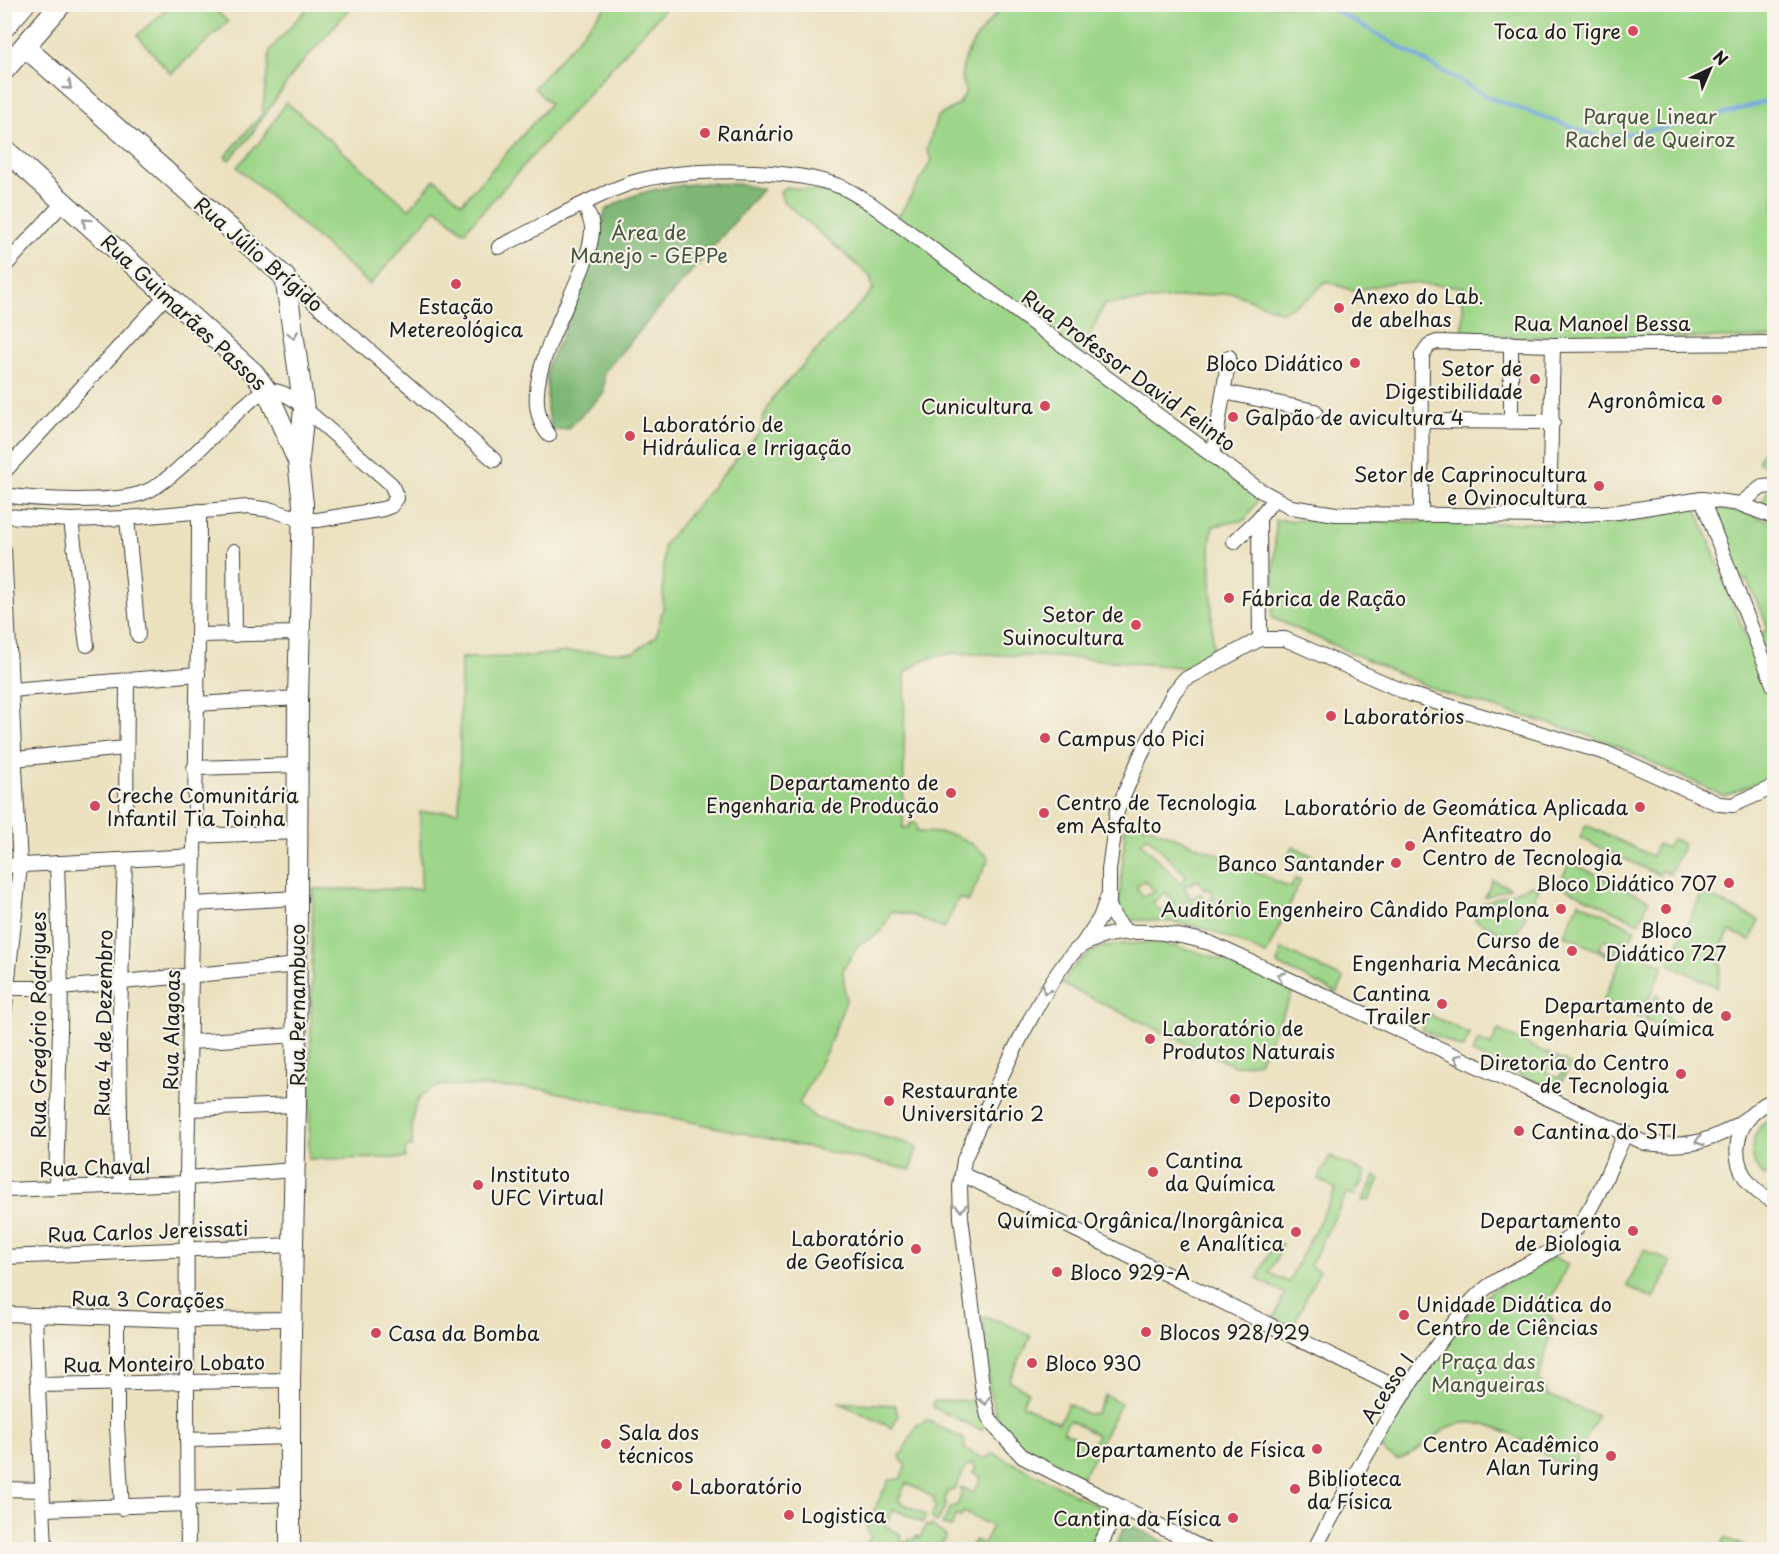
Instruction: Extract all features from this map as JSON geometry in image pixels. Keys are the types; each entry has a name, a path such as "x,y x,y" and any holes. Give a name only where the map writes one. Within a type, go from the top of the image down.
{"main road":[{"path":"4,27 24,4"},
{"path":"4,70 62,4"}],"street":[{"name":"Rua Júlio Brígido","path":"25,47 494,460"},
{"name":"Rua Guimarães Passos","path":"4,148 254,373 267,391 289,396 391,484 397,498 391,506 383,509 337,518 303,520"},
{"name":"Rua Professor David Felinto","path":"499,248 631,183 678,174 747,173 790,176 840,187 871,204 1214,456 1274,499 1291,507 1313,512 1549,516 1618,512 1702,499 1740,504 1774,517"},
{"path":"4,267 64,202"},
{"path":"549,435 539,419 537,389 542,366 588,249 592,225 584,205"},
{"name":"Rua Pernambuco","path":"285,277 304,409 298,461 303,520 298,698 298,965 290,1380 290,1550"},
{"path":"4,472 167,295"},
{"name":"Rua Manoel Bessa","path":"1422,421 1422,355 1429,345 1437,342 1553,345 1774,343"},
{"path":"1511,343 1511,421"},
{"path":"1549,516 1553,422 1553,345"},
{"path":"1214,456 1229,357"},
{"name":"Rua Pernambuco","path":"267,391 298,461"},
{"path":"4,495 84,498 134,496 145,492 166,479 242,407 267,391"},
{"path":"1224,392 1315,411"},
{"path":"1420,514 1422,421 1553,422"},
{"path":"1740,504 1762,486 1774,486"},
{"path":"1234,542 1259,518 1274,499"},
{"path":"1702,499 1774,687"},
{"path":"4,516 71,520 260,508 303,520"},
{"name":"Rua Alagoas","path":"188,1550 187,1181 198,704 199,511"},
{"path":"127,518 138,635"},
{"path":"1259,518 1260,639"},
{"path":"71,520 87,645"},
{"path":"4,550 7,657 12,690 20,866 10,923 4,1015"},
{"path":"234,551 235,635"},
{"path":"199,635 300,633"},
{"path":"1127,933 1114,918 1109,906 1109,870 1117,811 1140,757 1174,692 1184,680 1260,639 1285,639 1412,695 1606,753 1719,804 1733,805 1774,787"},
{"path":"12,690 198,675"},
{"path":"126,815 127,680"},
{"path":"198,704 298,698"},
{"path":"15,759 125,748"},
{"path":"195,768 299,765"},
{"path":"195,836 298,832"},
{"path":"4,866 195,856"},
{"name":"Rua 4 de Dezembro","path":"121,1186 119,1046 123,981 125,860"},
{"name":"Rua Gregório Rodrigues","path":"56,1187 61,987 57,863"},
{"path":"1110,891 1105,907 1082,945 1071,955 1045,992 964,1160 961,1218 983,1393 988,1416 1003,1438 1023,1457 1206,1550"},
{"path":"194,904 297,897"},
{"path":"1082,945 1103,936 1127,933 1173,933 1210,943 1645,1143 1677,1147 1701,1142 1732,1128 1768,1103 1774,1092"},
{"path":"6,983 61,987 298,965"},
{"path":"190,1042 297,1035"},
{"path":"189,1109 296,1105"},
{"path":"1748,1117 1739,1135 1737,1152 1740,1169 1749,1184 1774,1201"},
{"name":"Acesso I","path":"1314,1550 1406,1392 1472,1301 1492,1282 1560,1245 1584,1218 1626,1133"},
{"name":"Rua Chaval","path":"4,1190 121,1186 294,1170"},
{"path":"962,1174 1406,1392"},
{"name":"Rua Carlos Jereissati","path":"4,1257 294,1245"},
{"name":"Rua 3 Corações","path":"4,1314 186,1320 291,1319"},
{"path":"35,1316 40,1385 45,1550"},
{"path":"117,1318 117,1426 122,1508"},
{"name":"Rua Monteiro Lobato","path":"40,1385 290,1380"},
{"path":"187,1440 290,1437"},
{"path":"4,1489 42,1490"},
{"path":"44,1509 122,1508 289,1494"},
{"path":"1098,1550 1119,1506"}],"green space":[{"path":"173,4 211,5 228,22 171,74 137,35"},
{"path":"310,5 353,5 295,71 248,139 229,160 225,157 262,114 270,50"},
{"path":"607,5 668,5 464,232 436,208 370,285 237,167 264,137 286,102 409,209 435,179 462,203 550,104 534,88"},
{"name":"Parque Linear Rachel de Queiroz","path":"967,5 1774,5 1774,338 1463,337 1463,287 1395,282 1353,291 1326,281 1312,296 1282,312 1233,293 1105,304 1081,352 1193,449 1259,498 1245,520 1213,526 1210,546 1213,653 1190,668 1079,658 952,653 923,660 905,673 903,828 916,823 917,832 956,836 964,839 989,858 968,902 959,898 944,929 915,916 891,911 882,931 858,945 843,970 846,1001 827,1050 799,1104 816,1118 917,1146 911,1170 542,1089 444,1085 432,1089 418,1100 413,1116 412,1147 406,1147 405,1158 309,1159 313,889 421,889 420,812 459,811 461,658 523,657 566,652 634,652 656,636 663,608 664,544 761,430 763,418 774,396 873,290 870,276 783,201 780,192 787,187 831,193 899,216 932,160 927,150 937,117 958,105 966,92 962,81 962,70 970,48 1000,10 994,6"},
{"name":"Área de Manejo - GEPPe","path":"706,183 738,184 763,189 604,372 604,393 567,429 552,430 547,410 547,366 563,334 606,210 629,197 642,193 667,187"},
{"path":"1774,426 1774,470 1758,462"},
{"path":"1768,490 1774,493 1774,510 1762,503"},
{"path":"1694,506 1764,683 1774,701 1774,776 1724,796 1617,746 1582,733 1443,693 1272,618 1276,520 1602,524 1645,520 1679,507"},
{"path":"1713,507 1749,514 1774,523 1774,678 1759,638 1768,627 1747,580 1736,578 1711,512"},
{"path":"1126,818 1215,853 1291,888 1295,879 1301,880 1266,955 1230,938 1199,927 1167,921 1127,920 1119,909","holes":["1147,836 1187,876 1181,883 1141,843","1145,880 1155,892 1143,896 1136,887","1199,880 1204,890 1210,888 1214,898 1205,902 1201,894 1190,898 1184,886","1166,892 1174,903 1161,912 1153,902","1186,900 1195,909 1187,917 1178,908"]},
{"path":"1586,825 1652,856 1658,844 1667,848 1672,839 1684,844 1670,874 1662,870 1659,875 1580,838"},
{"path":"1293,846 1313,856 1308,866 1303,868 1286,859"},
{"path":"1570,862 1649,900 1639,923 1559,885"},
{"path":"1493,880 1510,888 1485,897"},
{"path":"1532,885 1539,888 1514,939 1475,920 1483,903"},
{"path":"1702,893 1759,920 1751,940 1730,931 1720,949 1721,969 1717,987 1668,964"},
{"path":"1579,902 1635,929 1629,942 1623,940 1615,959 1564,935","holes":["1603,940 1617,946 1613,955 1599,949"]},
{"path":"1148,943 1186,949 1222,960 1293,992 1259,1062 1234,1066 1062,984 1080,961 1098,949 1120,944"},
{"path":"1627,948 1664,965 1640,1018 1603,1001"},
{"path":"1282,949 1344,979 1337,993 1277,964"},
{"path":"1657,993 1676,1034 1645,1019"},
{"path":"1428,1014 1470,1034 1463,1049 1421,1029"},
{"path":"1498,1030 1570,1064 1557,1092 1472,1053 1478,1040 1491,1046","holes":["1552,1060 1565,1066 1559,1078 1546,1072"]},
{"path":"1774,1116 1774,1156 1769,1171 1764,1177 1754,1161 1753,1144 1760,1128"},
{"path":"1330,1156 1366,1173 1354,1196 1347,1193 1310,1266 1319,1271 1294,1324 1289,1326 1274,1318 1285,1293 1257,1279 1275,1241 1283,1245 1269,1273 1288,1282 1336,1189 1318,1179"},
{"path":"1375,1176 1380,1179 1370,1200 1362,1201"},
{"path":"1644,1250 1671,1262 1654,1299 1627,1286"},
{"name":"Praça das Mangueiras","path":"1554,1257 1568,1264 1546,1309 1554,1321 1539,1379 1548,1395 1597,1416 1570,1471 1515,1437 1483,1425 1468,1423 1448,1428 1403,1458 1397,1460 1385,1453 1381,1441 1457,1326 1494,1289"},
{"path":"983,1317 1003,1322 1031,1336 1009,1381 1028,1391 1022,1405 1059,1423 1068,1404 1087,1414 1096,1413 1105,1395 1121,1403 1082,1478 1030,1451 1008,1432 1000,1421 989,1387","holes":["1069,1420 1097,1435 1092,1446 1063,1431"]},
{"path":"976,1400 986,1425 981,1430 934,1408 932,1403 935,1401"},
{"path":"838,1402 895,1405 898,1416 892,1428"},
{"path":"927,1420 964,1439 965,1449 984,1459 993,1453 1102,1508 1104,1516 1088,1549 971,1548 975,1540 983,1544 992,1526 963,1512 961,1517 956,1515 951,1527 942,1525 951,1507 957,1505 961,1497 961,1487 973,1493 981,1477 973,1473 976,1467 973,1464 967,1465 955,1488 948,1491 945,1499 946,1505 937,1523 931,1517 936,1505 933,1503 935,1498 906,1483 898,1501 926,1515 922,1523 894,1509 885,1526 901,1534 899,1539 907,1543 909,1539 914,1540 916,1536 920,1538 926,1525 930,1527 931,1525 946,1536 940,1547 944,1549 864,1549 871,1536 866,1527 889,1480 900,1479 906,1466 900,1457 917,1425"},
{"path":"1126,1523 1179,1549 1114,1549"},
{"path":"1725,1538 1751,1549 1720,1549"}],"waterway":[{"path":"1324,4 1488,97 1602,138 1693,123 1774,99"}],"place":[{"name":"Toca do Tigre","path":"1633,31"},
{"name":"Ranário","path":"705,133"},
{"name":"Estação Metereológica","path":"456,284"},
{"name":"Anexo do Lab. de abelhas","path":"1339,308"},
{"name":"Bloco Didático","path":"1355,363"},
{"name":"Setor de Digestibilidade","path":"1535,379"},
{"name":"Agronômica","path":"1717,400"},
{"name":"Cunicultura","path":"1045,406"},
{"name":"Galpão de avicultura 4","path":"1233,417"},
{"name":"Laboratório de Hidráulica e Irrigação","path":"630,436"},
{"name":"Setor de Caprinocultura e Ovinocultura","path":"1599,486"},
{"name":"Fábrica de Ração","path":"1229,598"},
{"name":"Setor de Suinocultura","path":"1136,625"},
{"name":"Laboratórios","path":"1331,716"},
{"name":"Campus do Pici","path":"1045,738"},
{"name":"Departamento de Engenharia de Produção","path":"951,793"},
{"name":"Creche Comunitária Infantil Tia Toinha","path":"95,806"},
{"name":"Laboratório de Geomática Aplicada","path":"1640,807"},
{"name":"Centro de Tecnologia em Asfalto","path":"1044,813"},
{"name":"Anfiteatro do Centro de Tecnologia","path":"1410,846"},
{"name":"Banco Santander","path":"1396,863"},
{"name":"Bloco Didático 707","path":"1729,883"},
{"name":"Auditório Engenheiro Cândido Pamplona","path":"1561,909"},
{"name":"Bloco Didático 727","path":"1666,909"},
{"name":"Curso de Engenharia Mecânica","path":"1572,951"},
{"name":"Cantina Trailer","path":"1442,1004"},
{"name":"Departamento de Engenharia Química","path":"1726,1016"},
{"name":"Laboratório de Produtos Naturais","path":"1150,1039"},
{"name":"Diretoria do Centro de Tecnologia","path":"1681,1074"},
{"name":"Deposito","path":"1235,1099"},
{"name":"Restaurante Universitário 2","path":"889,1101"},
{"name":"Cantina do STI","path":"1519,1131"},
{"name":"Cantina da Química","path":"1153,1172"},
{"name":"Instituto UFC Virtual","path":"478,1185"},
{"name":"Departamento de Biologia","path":"1633,1231"},
{"name":"Química Orgânica/Inorgânica e Analítica","path":"1296,1232"},
{"name":"Laboratório de Geofísica","path":"916,1249"},
{"name":"Bloco 929-A","path":"1057,1272"},
{"name":"Unidade Didática do Centro de Ciências","path":"1404,1315"},
{"name":"Blocos 928/929","path":"1146,1332"},
{"name":"Casa da Bomba","path":"376,1333"},
{"name":"Bloco 930","path":"1032,1363"},
{"name":"Sala dos técnicos","path":"606,1444"},
{"name":"Departamento de Física","path":"1317,1449"},
{"name":"Centro Acadêmico Alan Turing","path":"1611,1456"},
{"name":"Laboratório","path":"677,1486"},
{"name":"Biblioteca da Física","path":"1295,1489"},
{"name":"Logistica","path":"789,1515"},
{"name":"Cantina da Física","path":"1233,1518"}]}
